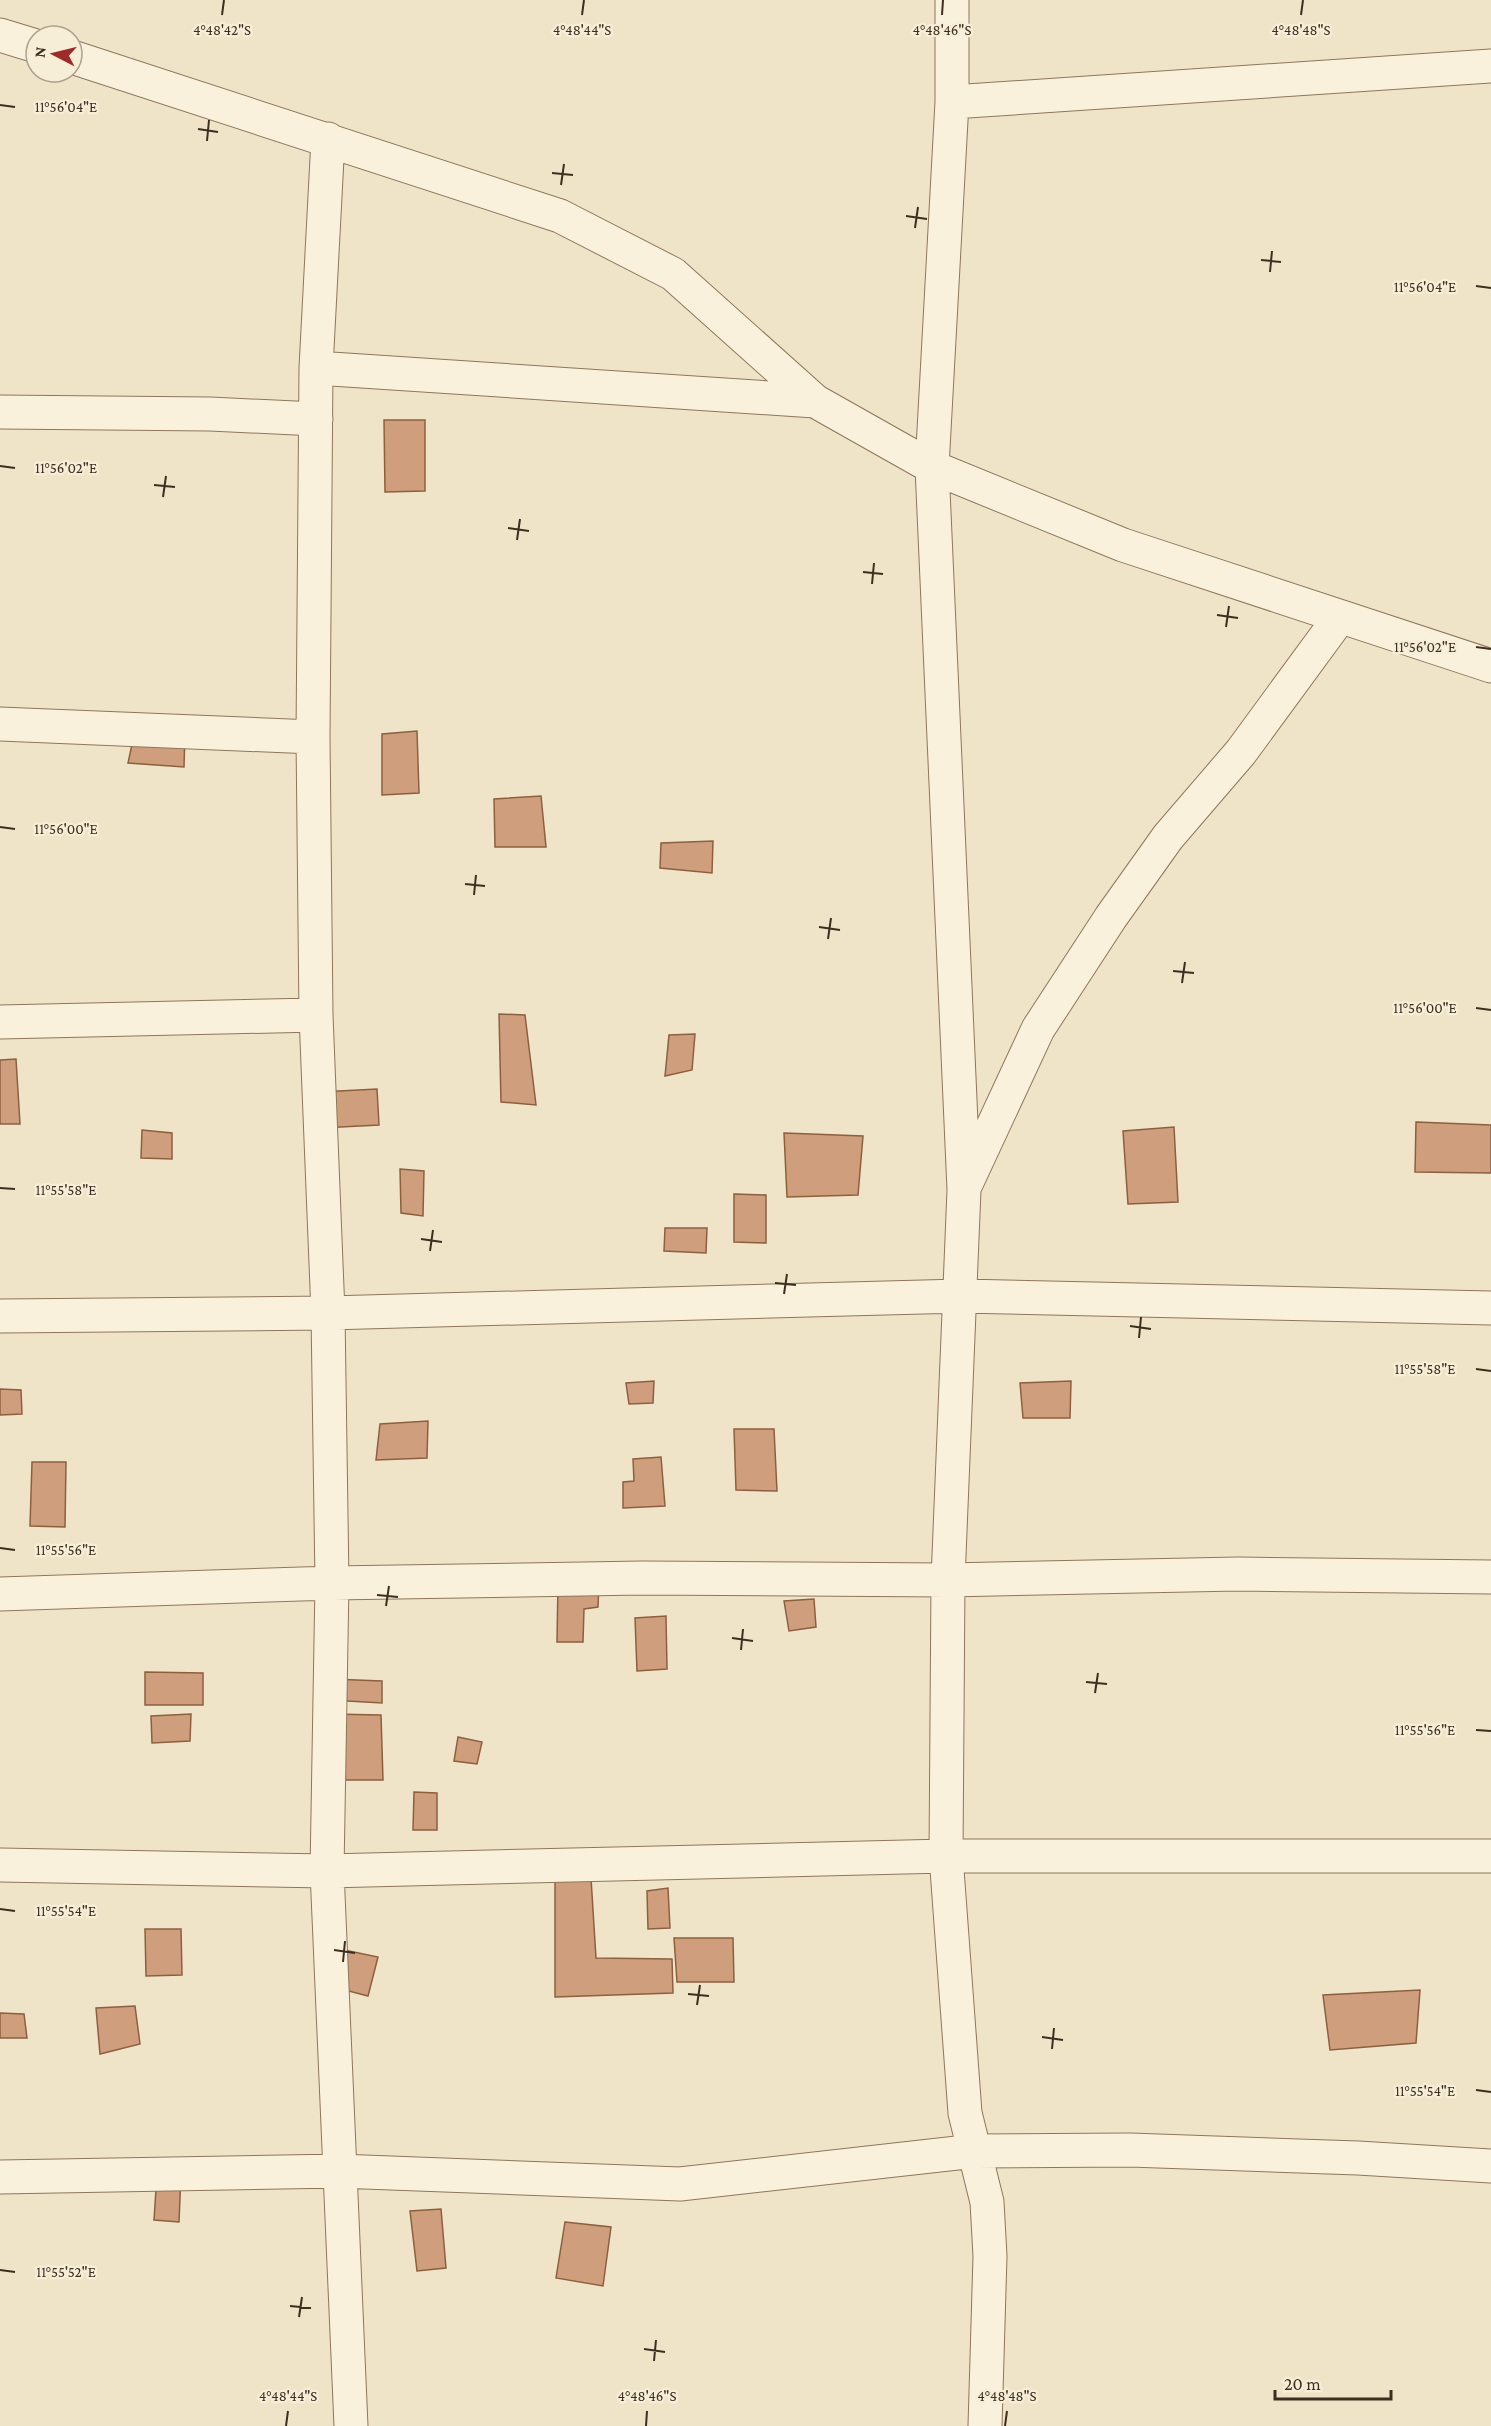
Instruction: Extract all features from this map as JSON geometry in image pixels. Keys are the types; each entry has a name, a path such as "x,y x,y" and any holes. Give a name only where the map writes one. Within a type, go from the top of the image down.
{"street":[{"path":"952,0 952,102 932,467 964,1190 948,1580 946,1856 965,2113 987,2202 990,2256 985,2426"},
{"path":"0,35 24,42"},
{"path":"84,61 560,216 673,274 815,401 932,467 1123,545 1491,666"},
{"path":"952,102 1491,66"},
{"path":"328,139 316,368 313,737 316,1015 328,1314 332,1584 327,1871 338,2171 351,2426"},
{"path":"316,368 815,401"},
{"path":"0,412 210,414 316,419"},
{"path":"964,1190 1038,1029 1168,837 1241,752 1340,617"},
{"path":"0,724 313,737"},
{"path":"0,1022 316,1015"},
{"path":"0,1316 328,1314 961,1296 1491,1308"},
{"path":"0,1594 642,1578 948,1580 1239,1574 1491,1577"},
{"path":"0,1865 327,1871 946,1856 1491,1856"},
{"path":"0,2177 338,2171 680,2184 975,2151 1142,2151 1358,2158 1491,2166"}],"building":[{"path":"384,420 425,420 425,491 385,492"},
{"path":"135,730 185,732 184,767 128,763"},
{"path":"417,731 419,793 382,795 382,734"},
{"path":"541,796 546,847 495,847 494,799"},
{"path":"713,841 712,873 660,868 661,843"},
{"path":"499,1014 525,1015 536,1105 501,1102"},
{"path":"695,1034 692,1070 665,1076 669,1035"},
{"path":"16,1059 20,1124 0,1124 0,1060"},
{"path":"377,1089 379,1125 321,1128 320,1092"},
{"path":"1416,1122 1491,1125 1491,1173 1415,1172"},
{"path":"1174,1127 1178,1202 1128,1204 1123,1131"},
{"path":"142,1130 172,1133 172,1159 141,1158"},
{"path":"784,1133 863,1136 858,1195 787,1197"},
{"path":"400,1169 424,1171 423,1216 401,1213"},
{"path":"734,1194 766,1195 766,1243 734,1242"},
{"path":"665,1228 707,1228 706,1253 664,1251"},
{"path":"654,1381 653,1403 629,1404 626,1383"},
{"path":"1071,1381 1070,1418 1023,1418 1020,1383"},
{"path":"0,1389 21,1390 22,1414 0,1415"},
{"path":"428,1421 427,1458 376,1460 380,1424"},
{"path":"734,1429 774,1429 777,1491 736,1490"},
{"path":"661,1457 665,1506 623,1508 623,1482 634,1481 633,1459"},
{"path":"32,1462 66,1462 65,1527 30,1526"},
{"path":"599,1582 598,1607 584,1609 583,1642 557,1642 558,1583"},
{"path":"814,1599 816,1627 789,1631 784,1601"},
{"path":"666,1616 667,1669 637,1671 635,1618"},
{"path":"145,1672 203,1673 203,1705 145,1705"},
{"path":"331,1679 382,1681 382,1703 330,1700"},
{"path":"191,1714 190,1741 152,1743 151,1716"},
{"path":"330,1714 381,1715 383,1780 338,1780"},
{"path":"458,1737 482,1742 477,1764 454,1761"},
{"path":"414,1792 437,1793 437,1830 413,1830"},
{"path":"555,1877 591,1878 596,1958 672,1959 673,1993 555,1997"},
{"path":"668,1888 670,1928 648,1929 647,1891"},
{"path":"145,1929 181,1929 182,1975 146,1976"},
{"path":"674,1938 733,1938 734,1982 677,1982"},
{"path":"330,1947 378,1957 368,1996 322,1984"},
{"path":"1420,1990 1416,2043 1330,2050 1323,1995"},
{"path":"135,2006 140,2044 100,2054 96,2008"},
{"path":"0,2013 24,2014 27,2038 0,2038"},
{"path":"181,2173 179,2222 154,2220 157,2174"},
{"path":"441,2209 446,2268 417,2271 410,2211"},
{"path":"565,2222 611,2227 603,2286 556,2278"}]}
